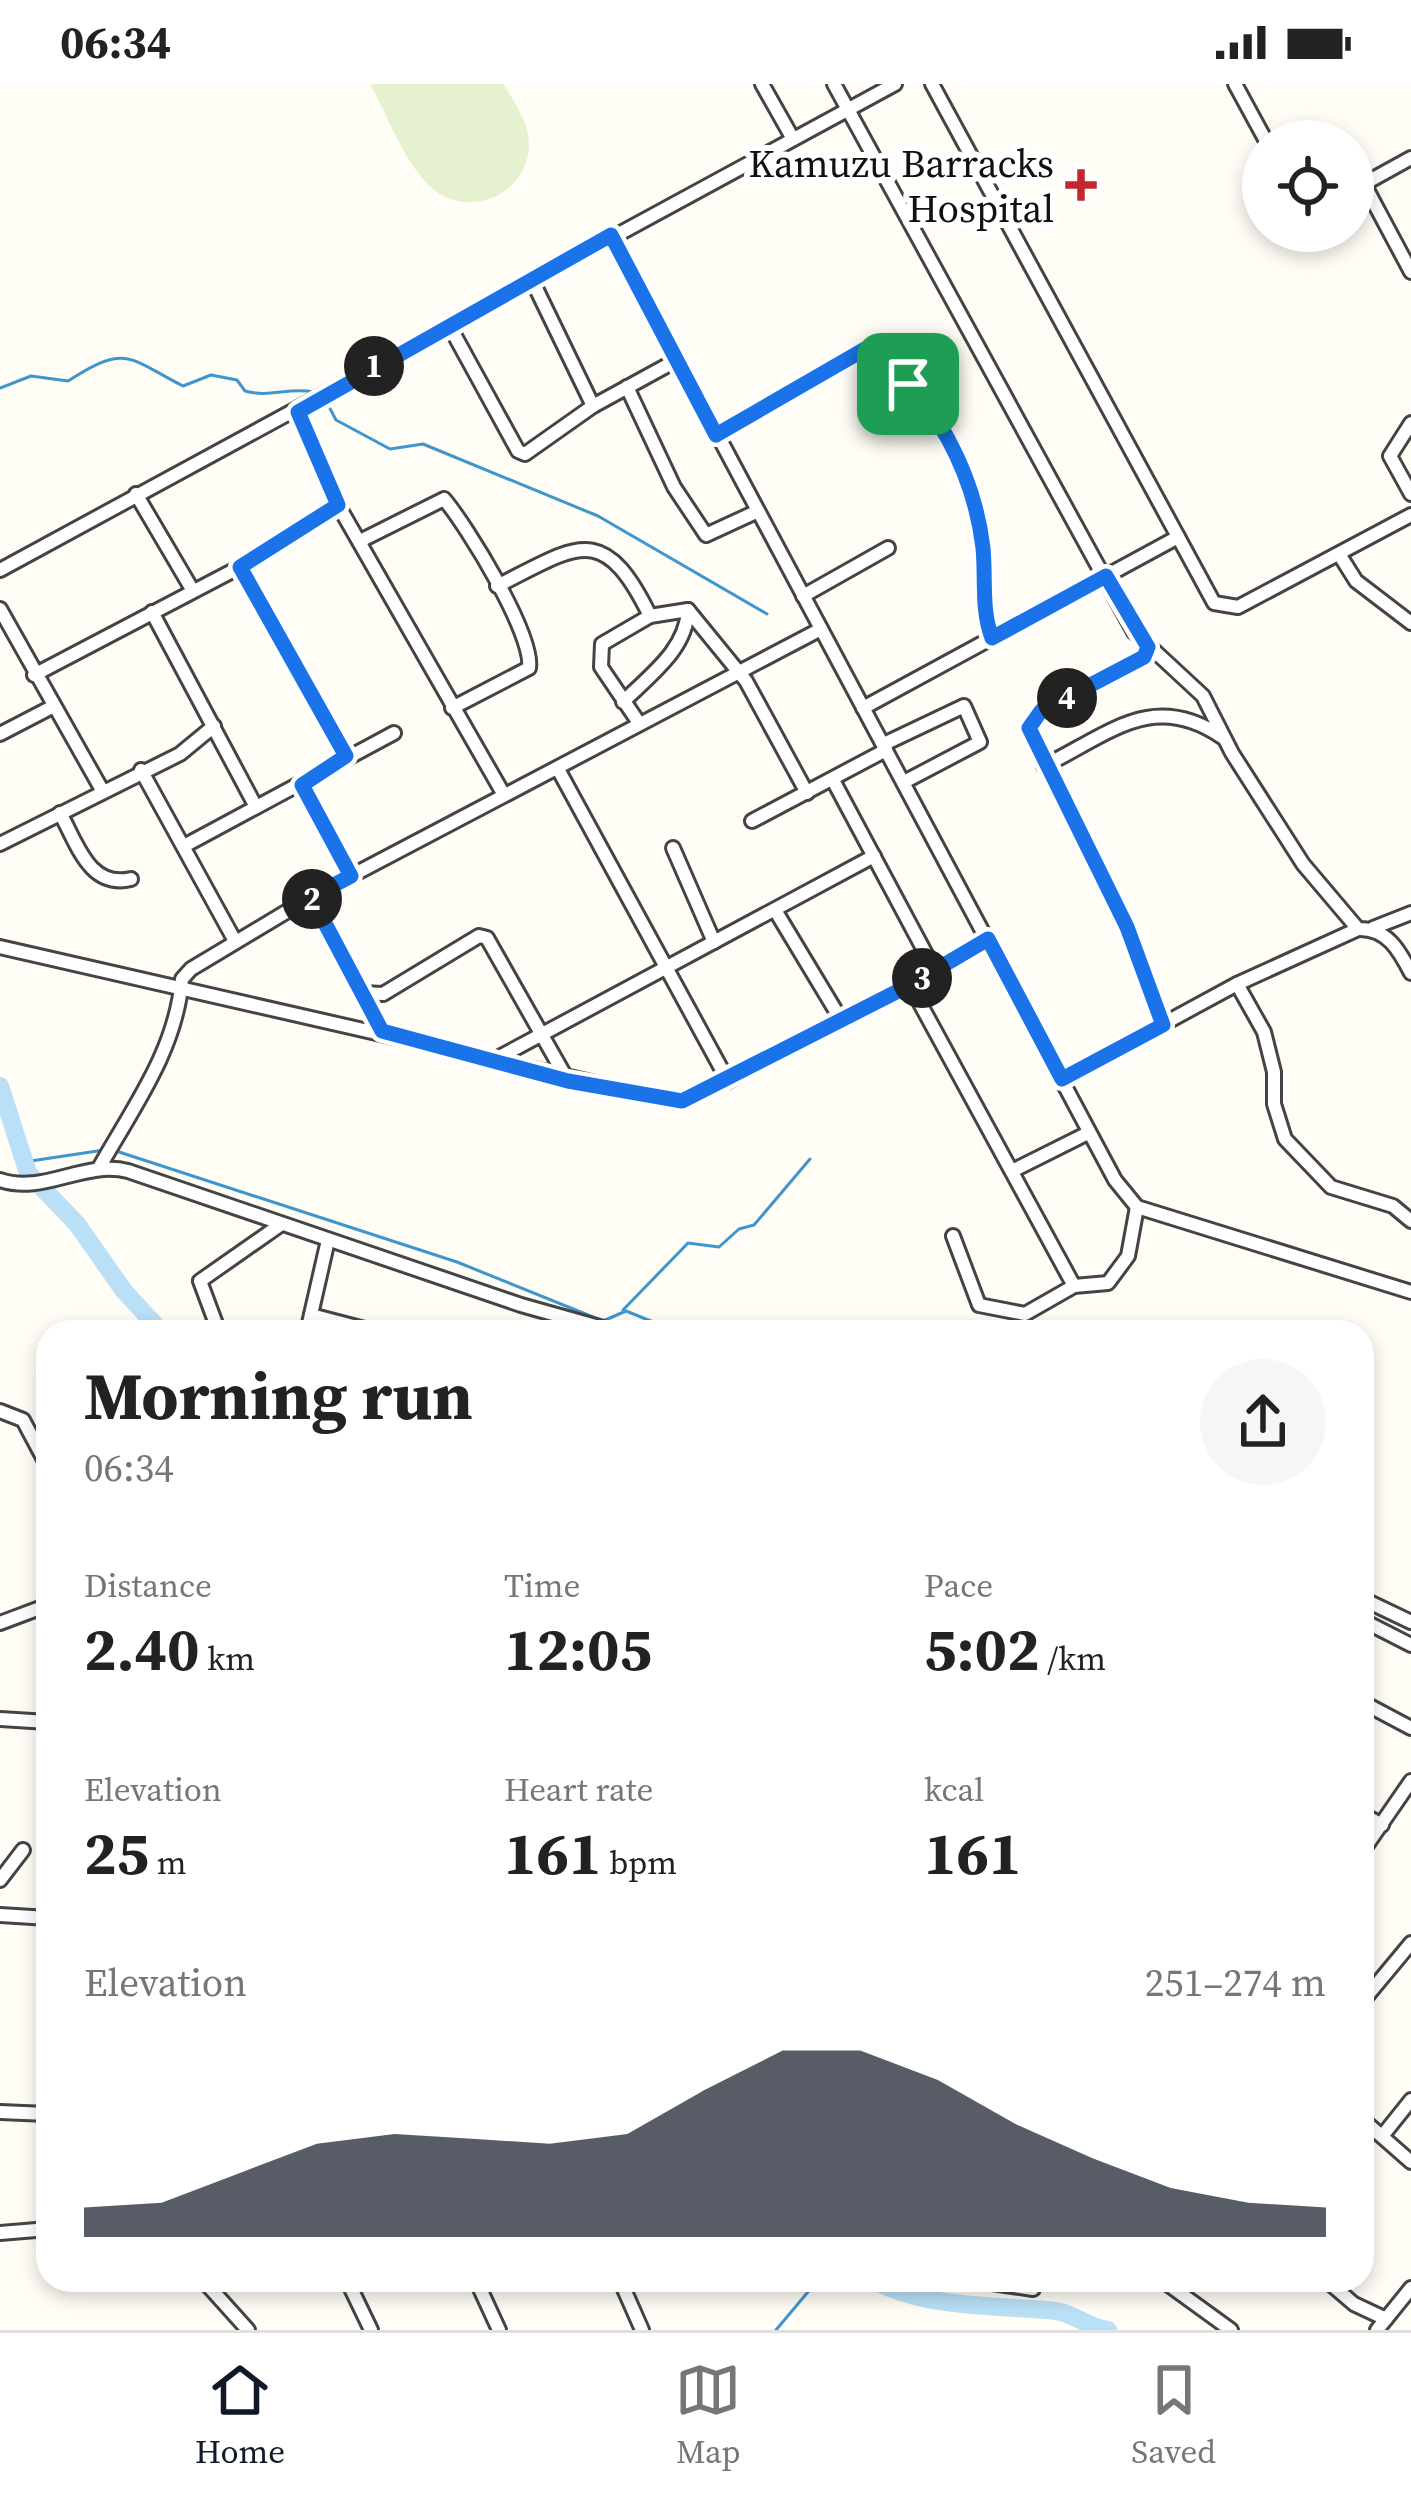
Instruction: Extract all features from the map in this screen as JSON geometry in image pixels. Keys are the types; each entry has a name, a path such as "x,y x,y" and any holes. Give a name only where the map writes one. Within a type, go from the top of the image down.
{"street":[{"path":"762,84 793,139"},
{"path":"834,84 1148,647 1203,696 1316,883 1365,929 1391,941 1411,973"},
{"path":"0,570 896,84"},
{"path":"932,84 1214,603 1228,608 1411,514"},
{"path":"1235,84 1255,120"},
{"path":"1374,178 1411,158"},
{"path":"1374,213 1411,272"},
{"path":"611,235 1088,1133 1137,1207 1411,1292"},
{"path":"532,280 593,406"},
{"path":"450,327 518,451 532,452 593,406 676,360"},
{"path":"716,435 853,354 876,349 933,410 970,485 980,523 984,618 992,638"},
{"path":"627,387 674,488 706,535 758,511"},
{"path":"298,412 338,505 504,795"},
{"path":"1411,423 1390,456 1411,494"},
{"path":"136,494 193,591"},
{"path":"360,541 444,499 496,586 530,654 530,668 452,707"},
{"path":"34,675 240,567 338,505"},
{"path":"863,708 1178,537"},
{"path":"803,596 888,548"},
{"path":"496,586 568,550 595,551 625,569 650,616"},
{"path":"1339,554 1356,581 1411,622"},
{"path":"240,567 346,756"},
{"path":"0,609 101,790"},
{"path":"639,723 598,653 602,644 650,616 688,610"},
{"path":"688,610 739,672 807,793"},
{"path":"623,702 677,647 687,628 688,610"},
{"path":"152,613 256,807"},
{"path":"100,1168 151,1082 180,1015 185,974 311,897 820,629"},
{"path":"1148,647 1137,662 1031,718 1030,733 1127,927 1163,1025"},
{"path":"752,821 834,782 885,747 964,706 980,742 904,782"},
{"path":"0,734 52,707"},
{"path":"1044,766 1152,713 1186,718 1225,738"},
{"path":"0,844 180,754 214,726"},
{"path":"184,846 394,733"},
{"path":"558,769 728,1081"},
{"path":"141,770 235,941"},
{"path":"834,782 935,970"},
{"path":"302,785 351,876"},
{"path":"60,813 95,874 107,882 131,879"},
{"path":"674,848 714,942"},
{"path":"492,1061 874,856"},
{"path":"311,897 382,1031"},
{"path":"776,910 840,1018"},
{"path":"1062,1079 1237,984 1411,913"},
{"path":"361,993 383,994 483,936 568,1081"},
{"path":"0,947 382,1031 568,1081 674,1101 691,1100 728,1081 988,939"},
{"path":"1237,984 1264,1032 1274,1072 1274,1104 1289,1143 1331,1187 1393,1206 1411,1221"},
{"path":"910,985 1074,1286"},
{"path":"1012,1171 1088,1133"},
{"path":"0,1180 22,1186 100,1168 128,1171 280,1225 579,1320"},
{"path":"953,1235 959,1264 983,1309 1025,1314 1074,1286 1108,1283 1123,1266 1137,1207"},
{"path":"214,1320 200,1281 280,1225"},
{"path":"310,1320 328,1240"},
{"path":"311,1315 330,1320"},
{"path":"0,1411 28,1425 36,1442"},
{"path":"1374,1604 1411,1622"},
{"path":"0,1623 36,1610"},
{"path":"1374,1627 1411,1646"},
{"path":"1374,1708 1411,1728"},
{"path":"0,1719 36,1721"},
{"path":"1374,1836 1411,1780"},
{"path":"1374,1821 1382,1825"},
{"path":"0,1880 23,1850"},
{"path":"0,1915 36,1917"},
{"path":"1374,1988 1411,1943"},
{"path":"1383,2135 1411,2100"},
{"path":"0,2112 36,2114"},
{"path":"1374,2128 1411,2162"},
{"path":"0,2233 36,2230"},
{"path":"1340,2292 1382,2325 1411,2288"},
{"path":"213,2292 248,2330"},
{"path":"352,2292 371,2330"},
{"path":"482,2292 499,2330"},
{"path":"625,2292 642,2330"},
{"path":"1179,2292 1231,2330"}],"green space":[{"path":"370,84 504,84 528,136 519,176 509,188 480,201 448,198 433,189 406,154"}],"waterway":[{"path":"0,388 31,376 68,381 116,358 138,362 183,386 211,375 237,380 245,391 254,393 314,392"},
{"path":"326,401 336,420 390,449 423,444 598,516 767,614"},
{"path":"0,1086 28,1173 77,1224 124,1291 151,1320"},
{"path":"24,1162 104,1150"},
{"path":"116,1151 457,1262 601,1320"},
{"path":"623,1310 688,1243 719,1247 739,1229 754,1225 810,1159"},
{"path":"605,1320 626,1311 648,1320"},
{"path":"776,2330 808,2292"},
{"path":"903,2292 962,2304 1062,2312 1108,2330"}],"place":[{"name":"Kamuzu Barracks Hospital","path":"1081,185"}],"route":[{"path":"611,235 716,435 865,349 876,349 890,360 908,384 933,410 970,485 986,577 984,618 992,638 1106,576 1134,632 1148,647 1137,662 1031,718 1029,728 1127,927 1163,1025 1062,1079 988,939 691,1100 568,1081 382,1031 311,897 351,876 302,785 346,756 240,567 338,505 298,412 611,235"}]}
